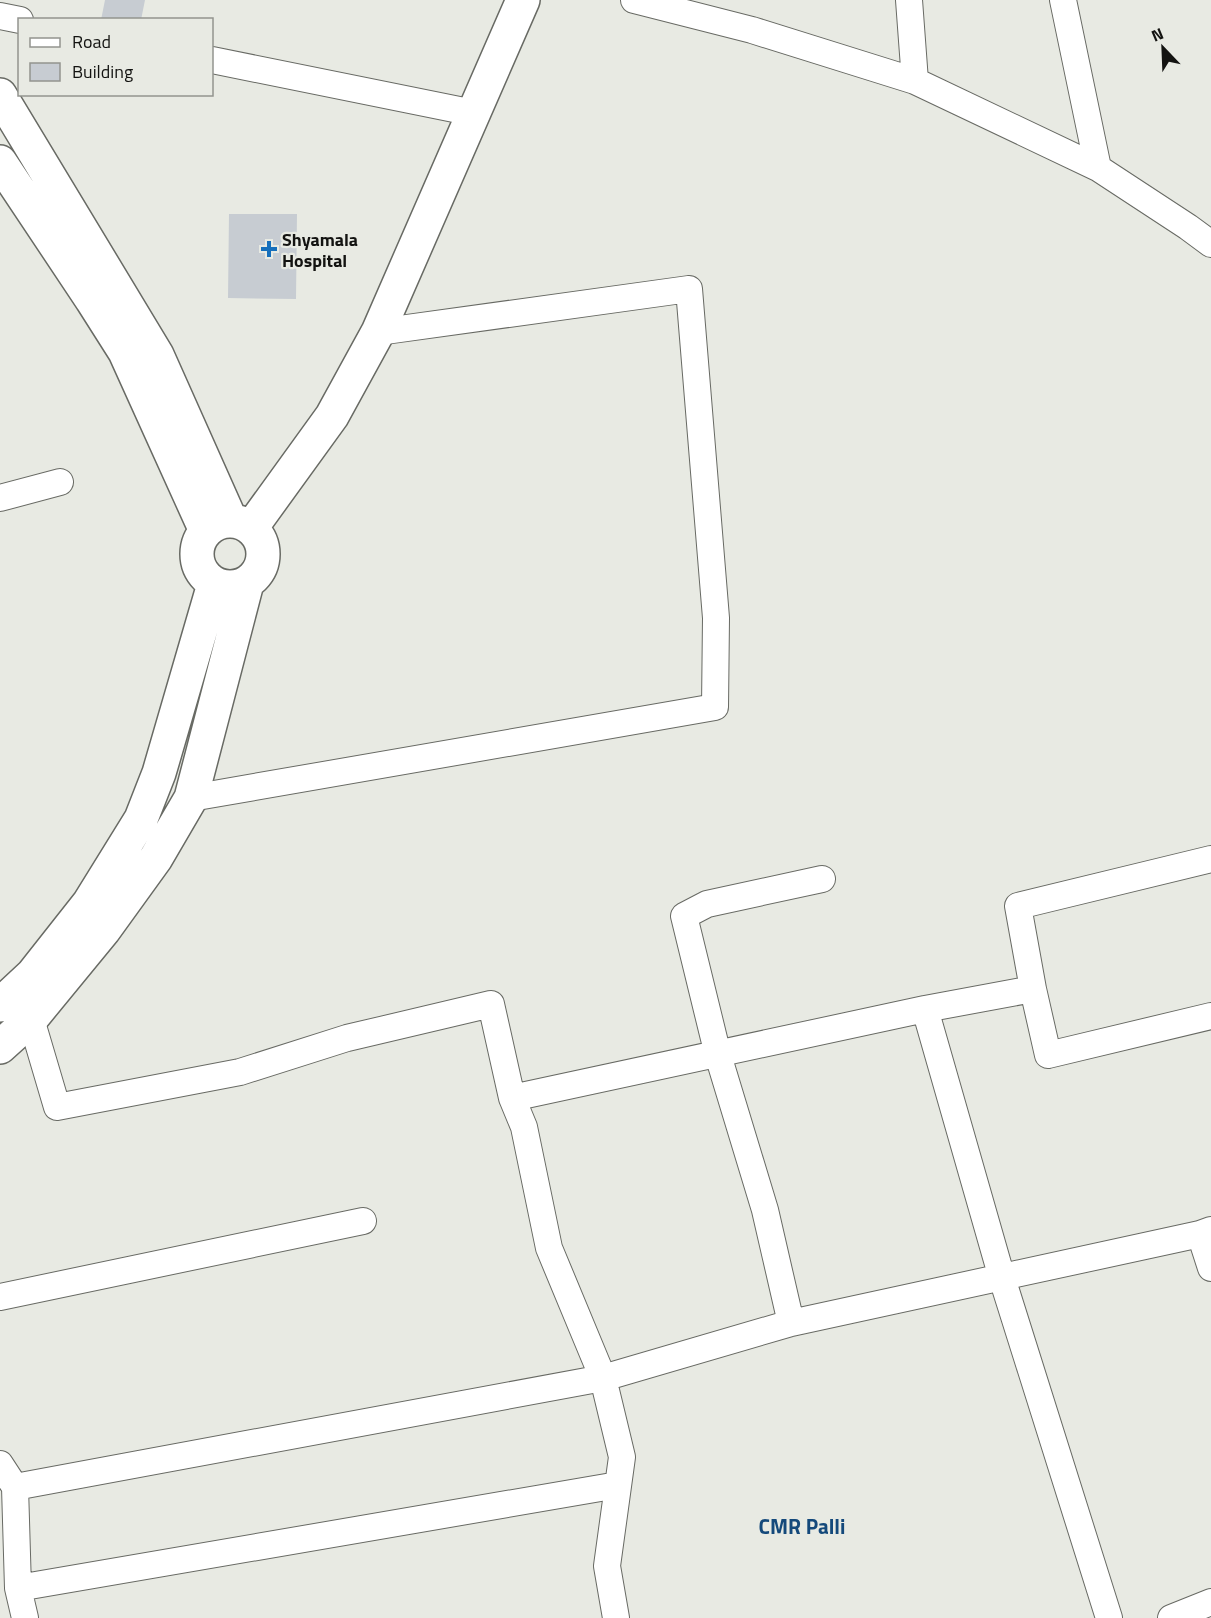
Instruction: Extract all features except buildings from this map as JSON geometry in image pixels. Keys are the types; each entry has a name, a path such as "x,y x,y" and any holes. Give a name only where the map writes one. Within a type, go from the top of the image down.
{"main road":[{"path":"0,162 92,300 229,526 258,536 263,545 264,556 256,576 236,587 225,588 205,577 196,556 197,545 202,535 229,526 332,416 378,332 523,0"},
{"path":"0,94 157,355 229,526"},
{"path":"0,1047 31,1019 104,930 156,858 191,798 247,583"},
{"path":"0,1005 33,974 89,903 141,819 159,772 214,584"}],"street":[{"path":"634,0 752,30 915,81 1098,168 1188,226 1211,244"},
{"path":"909,0 915,81"},
{"path":"1063,0 1098,168"},
{"path":"0,16 18,20"},
{"path":"213,60 474,113"},
{"path":"191,798 715,706 716,618 689,289 378,332"},
{"path":"0,498 60,482"},
{"path":"1211,859 1018,906 1033,990 1048,1055 1211,1016"},
{"path":"791,1323 765,1210 718,1054 684,916 707,903 822,879"},
{"path":"512,1098 925,1009 1033,990"},
{"path":"31,1019 57,1107 240,1072 347,1038 491,1004 512,1098 524,1127 549,1248 603,1378 622,1457 607,1566 616,1618"},
{"path":"925,1009 1002,1278 1109,1618"},
{"path":"0,1297 363,1221"},
{"path":"15,1487 603,1378 791,1323 1205,1232 1211,1268"},
{"path":"0,1464 15,1487 18,1588 25,1618"},
{"path":"18,1588 618,1485"},
{"path":"1171,1618 1211,1602"}],"place":[{"name":"Shyamala Hospital","path":"269,249"}],"district":[{"name":"CMR Palli","path":"802,1526"}]}
